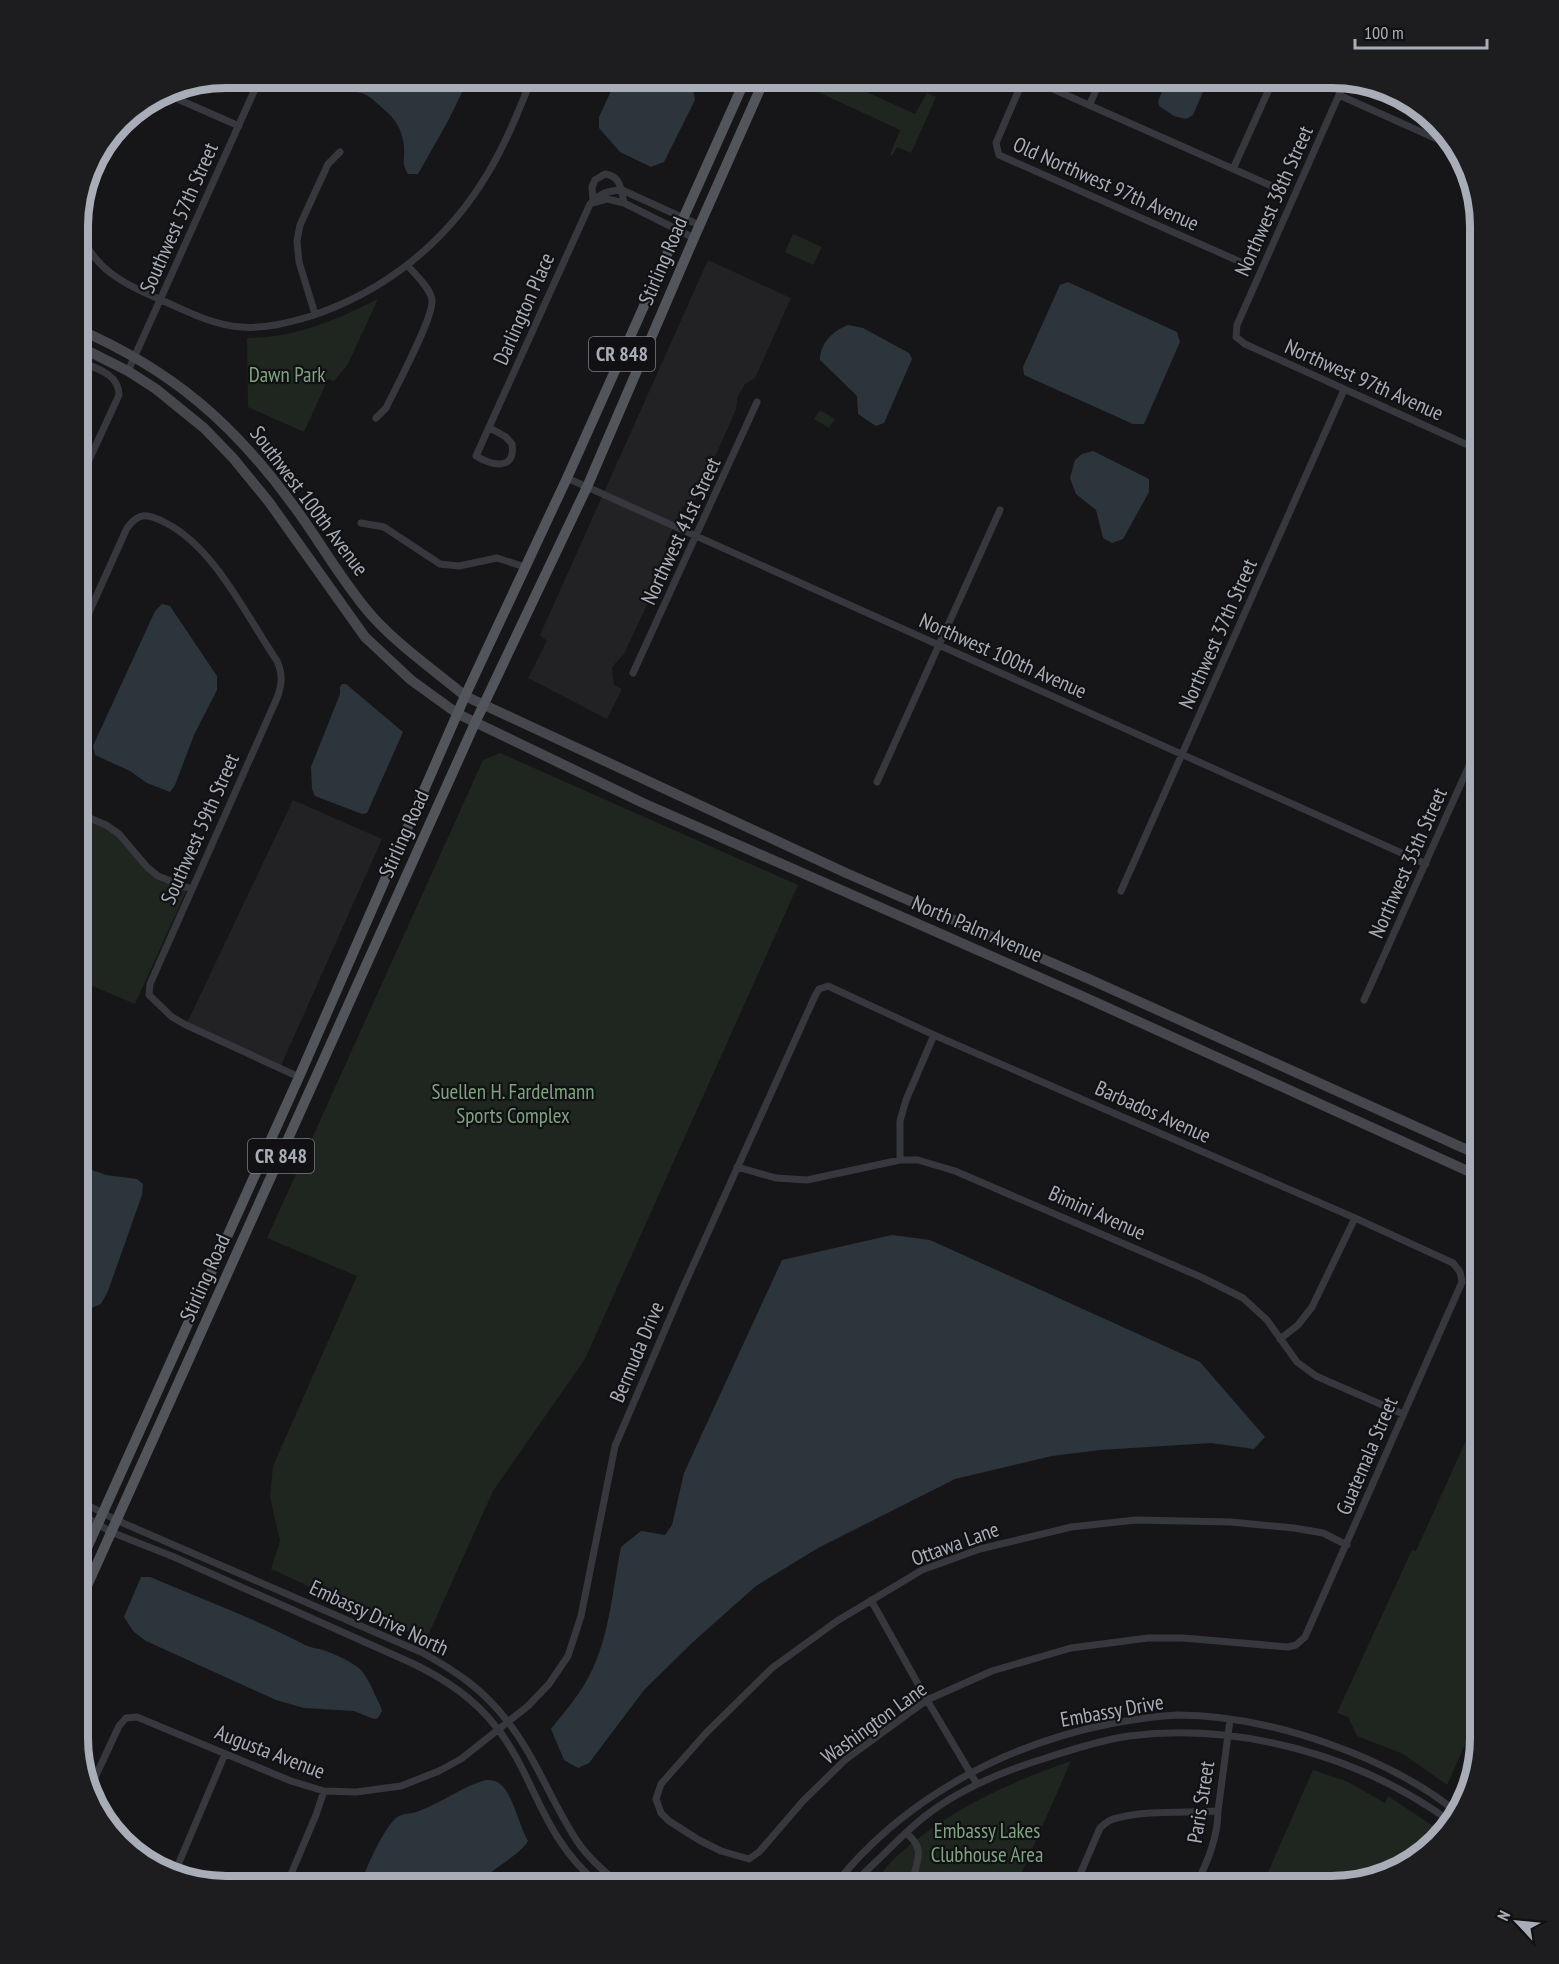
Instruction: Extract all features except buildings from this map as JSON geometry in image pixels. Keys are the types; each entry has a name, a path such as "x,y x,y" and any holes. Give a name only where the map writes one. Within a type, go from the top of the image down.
{"main road":[{"name":"Stirling Road","path":"88,1545 299,1077 465,696 567,478 741,88"},
{"name":"Stirling Road","path":"88,1583 476,723 587,487 756,88"},
{"name":"Southwest 100th Avenue","path":"89,334 135,356 189,392 236,436 293,504 340,574 373,616 465,696"},
{"name":"Southwest 100th Avenue","path":"89,351 128,371 179,406 204,428 233,458 269,502 365,637 411,680 458,714"},
{"name":"North Palm Avenue","path":"465,696 846,873 1470,1151"},
{"name":"North Palm Avenue","path":"458,714 687,822 1470,1172"},
{"path":"993,957 1000,940"}],"street":[{"name":"Southwest 57th Street","path":"128,371 256,88"},
{"path":"89,249 105,270 126,283 210,321 244,327 262,327 295,321 315,314 359,297 408,266 450,226 476,191 501,150 528,88"},
{"name":"Old Northwest 97th Avenue","path":"1021,89 996,143 999,154 1243,263"},
{"path":"1052,89 1284,191"},
{"path":"1090,104 1096,89"},
{"path":"1233,169 1269,89"},
{"name":"Northwest 38th Street","path":"1236,337 1237,325 1342,89"},
{"path":"1339,95 1439,140"},
{"path":"176,98 239,126"},
{"path":"315,314 299,262 297,241 300,225 328,164 340,152"},
{"name":"Darlington Place","path":"490,428 506,437 512,444 511,456 500,464 490,463 476,456 591,202 595,180 605,174 616,178 621,190"},
{"path":"591,202 602,192 621,190 699,225"},
{"path":"621,190 624,203"},
{"path":"591,202 607,199 624,203 694,238"},
{"path":"645,200 647,215"},
{"path":"376,418 386,408 429,316 432,300 421,280 408,266"},
{"name":"Northwest 97th Avenue","path":"1236,337 1245,344 1470,446"},
{"path":"89,366 117,381 119,394 89,460"},
{"name":"Northwest 37th Street","path":"1121,891 1344,390"},
{"name":"Northwest 41st Street","path":"633,673 757,402"},
{"name":"Northwest 100th Avenue","path":"567,478 1426,864"},
{"path":"877,782 1000,510"},
{"name":"Southwest 59th Street","path":"89,613 126,528 132,520 146,515 163,521 188,536 201,549 221,575 277,662 282,678 277,698 150,984 149,995 172,1017 186,1025 299,1077"},
{"path":"361,523 384,527 440,564 459,567 497,558 525,567"},
{"name":"Northwest 35th Street","path":"1364,1000 1470,764"},
{"path":"89,818 119,834 147,867 158,876 191,889"},
{"name":"Barbados Avenue","path":"824,986 833,986 934,1035 1355,1218 1453,1263 1461,1276"},
{"name":"Bermuda Drive","path":"498,1729 528,1706 549,1683 568,1656 581,1616 615,1446 814,996 824,986"},
{"path":"900,1160 900,1120 906,1100 934,1035"},
{"name":"Bimini Avenue","path":"737,1167 776,1178 807,1180 900,1160 918,1160 955,1171 1201,1277 1244,1298 1267,1320 1297,1362 1316,1376 1402,1414"},
{"path":"1280,1339 1298,1325 1312,1308 1355,1218"},
{"name":"Guatemala Street","path":"1296,1645 1305,1637 1347,1545 1402,1414 1460,1288 1461,1276"},
{"path":"88,1508 100,1518"},
{"path":"88,1515 100,1518"},
{"name":"Embassy Drive North","path":"100,1518 116,1520 423,1653 470,1682 508,1722 578,1842 609,1875"},
{"name":"Embassy Drive North","path":"100,1518 111,1532 174,1557 444,1679 482,1711 498,1729 517,1758 559,1841 587,1875"},
{"name":"Ottawa Lane","path":"748,1859 721,1851 669,1821 661,1813 656,1799 661,1784 772,1668 837,1621 922,1570 980,1549 1071,1527 1136,1520 1231,1522 1294,1528 1323,1533 1347,1545"},
{"path":"871,1600 977,1784"},
{"name":"Washington Lane","path":"748,1859 759,1852 803,1801 845,1760 927,1700 992,1671 1071,1648 1148,1638 1183,1638 1288,1647 1296,1645"},
{"name":"Embassy Drive","path":"843,1875 893,1826 933,1796 970,1773 1019,1749 1074,1731 1130,1720 1177,1715 1230,1720 1276,1729 1329,1744 1382,1765 1419,1786 1451,1808"},
{"name":"Augusta Avenue","path":"95,1778 119,1726 126,1718 137,1717 291,1781 324,1791 356,1792 401,1786 439,1771 461,1759 498,1729"},
{"name":"Paris Street","path":"1201,1875 1218,1826 1230,1720"},
{"name":"Embassy Drive","path":"863,1875 924,1817 977,1784 1027,1763 1128,1736 1163,1734 1228,1736 1272,1743 1330,1759 1390,1786 1445,1817"},
{"path":"178,1866 225,1754"},
{"path":"291,1875 324,1791"},
{"path":"1080,1875 1101,1828 1107,1821 1135,1815 1218,1811"},
{"path":"906,1833 914,1840 920,1851 914,1875"}],"shaded area":[{"path":"338,88 464,88 418,174 408,174 406,170 402,138 394,119 366,95"},
{"path":"612,88 693,89 695,100 664,162 651,167 620,152 599,128 599,117"},
{"path":"1163,89 1204,89 1193,115 1186,119 1174,116 1159,106 1158,101"},
{"path":"708,260 791,298 755,378 745,384 738,396 736,409 691,509 683,506 665,546 671,553 624,654 612,667 614,685 622,689 607,719 528,678 547,641 540,635"},
{"path":"1068,282 1177,332 1180,342 1144,424 1133,424 1024,375 1023,367 1060,285"},
{"path":"848,325 863,328 909,353 912,359 884,423 876,426 858,414 857,396 820,360 822,348 828,338"},
{"path":"1093,451 1149,479 1149,492 1123,539 1112,543 1103,538 1096,510 1076,494 1070,478 1075,460 1082,454"},
{"path":"162,604 170,606 217,676 217,690 194,735 175,785 170,792 147,783 130,771 95,755 93,746 155,611"},
{"path":"342,684 346,684 403,732 367,813 362,814 315,796 312,789 311,767"},
{"path":"293,800 382,839 280,1068 186,1025"},
{"path":"88,1169 106,1175 137,1179 143,1184 142,1195 108,1291 101,1304 88,1308"},
{"path":"892,1235 930,1240 1200,1362 1265,1437 1254,1449 1211,1443 1100,1450 1052,1456 955,1479 818,1548 756,1586 694,1641 644,1690 589,1763 578,1768 564,1760 551,1729 584,1685 599,1654 621,1547 641,1531 665,1535 672,1525 684,1473 782,1260"},
{"path":"141,1577 150,1577 248,1618 307,1646 328,1652 352,1663 363,1673 380,1705 382,1711 378,1718 374,1719 354,1711 304,1708 276,1700 146,1641 134,1632 124,1617"},
{"path":"486,1780 495,1781 505,1789 528,1841 518,1852 487,1875 364,1875 379,1842 397,1817 427,1808"}],"green space":[{"path":"819,89 859,89 915,114 927,93 936,97 911,153 897,147 892,156 890,155 900,130 818,92"},
{"path":"793,234 822,247 813,265 785,252"},
{"name":"Dawn Park","path":"378,299 348,364 334,381 328,379 304,432 248,407 247,338 282,335 315,326"},
{"path":"820,410 835,419 829,428 814,419"},
{"name":"Suellen H. Fardelmann Sports Complex","path":"500,753 798,885 585,1359 493,1491 426,1640 271,1569 280,1541 270,1497 273,1466 357,1276 267,1238 483,760"},
{"path":"89,819 112,829 147,867 188,887 135,1004 88,984"},
{"path":"1470,1432 1470,1733 1447,1785 1403,1754 1357,1736 1348,1717 1337,1713 1412,1550 1416,1551"},
{"name":"Embassy Lakes Clubhouse Area","path":"1071,1761 1021,1875 880,1875 898,1855 938,1824 980,1799"},
{"path":"1313,1770 1348,1782 1385,1803 1388,1796 1436,1828 1409,1852 1368,1871 1332,1875 1267,1875"}]}
